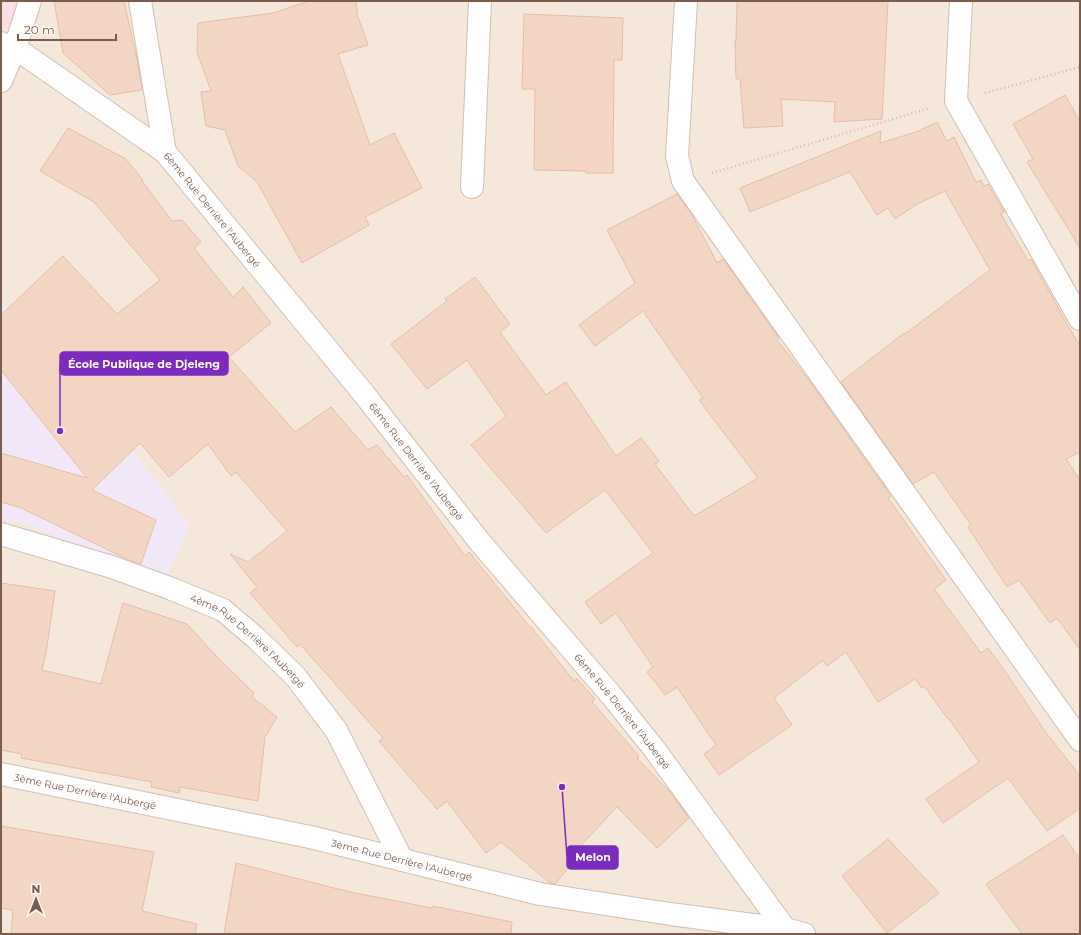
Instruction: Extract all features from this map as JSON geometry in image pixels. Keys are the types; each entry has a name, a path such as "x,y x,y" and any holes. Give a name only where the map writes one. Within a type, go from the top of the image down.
{"street":[{"path":"1,81 8,46 30,1"},
{"path":"140,1 165,152"},
{"path":"472,187 480,1"},
{"path":"686,1 677,156 683,181 1080,740"},
{"path":"961,1 956,101 1080,319"},
{"name":"6ème Rue Derrière l'Aubergé","path":"8,46 165,152 364,394 479,541 611,695 655,750 794,932"},
{"name":"4ème Rue Derrière l'Aubergé","path":"1,534 112,568 172,589 223,610 257,639 295,676 336,730 402,860"},
{"name":"3ème Rue Derrière l'Aubergé","path":"1,774 310,837 540,894 794,932"}],"path":[{"path":"683,181 956,101 1080,67"}],"shaded area":[{"path":"1,1 1080,1 1080,934 1,934"},
{"path":"1,1 25,1 15,32 1,27"},
{"path":"1,300 53,344 190,526 165,581 27,525 1,518"}],"building":[{"path":"54,1 124,1 137,59 142,90 110,95 63,53"},
{"path":"309,1 356,1 358,17 368,45 338,54 370,145 394,133 422,188 365,217 369,225 302,263 257,182 238,166 225,130 206,126 201,92 211,91 197,52 198,23 273,13"},
{"path":"737,1 888,1 882,119 834,122 835,102 781,99 783,126 744,128 740,79 736,79 735,40"},
{"path":"524,14 623,18 622,60 614,60 613,173 534,170 535,89 522,89"},
{"path":"1065,95 1080,122 1080,248 1027,162 1033,159 1013,124"},
{"path":"937,122 947,141 954,137 976,182 981,180 984,186 988,184 1004,212 1001,214 1028,261 1031,259 1080,346 1080,452 1066,459 1080,480 1080,650 1057,618 1050,623 1019,580 1007,587 968,527 971,525 934,472 913,484 841,382 904,333 905,334 990,270 945,191 917,204 895,219 888,208 877,215 850,172 750,212 740,188 881,131 880,143 916,132"},
{"path":"68,128 126,159 172,221 182,220 201,242 194,248 233,297 243,287 271,323 229,357 295,432 331,407 368,450 377,445 404,477 407,475 465,556 469,552 574,681 577,679 595,699 592,702 639,756 637,758 669,791 689,818 657,848 617,807 571,856 575,860 555,884 550,883 501,842 486,853 447,801 437,809 379,741 383,738 300,644 297,647 250,593 257,587 230,554 248,562 287,531 236,472 231,476 208,444 169,477 140,443 92,490 156,520 141,564 129,560 21,508 1,502 1,453 87,478 1,370 1,315 63,256 117,314 160,280 94,202 40,171"},
{"path":"677,194 692,215 717,263 723,259 779,338 777,340 808,379 891,496 888,498 946,580 934,589 981,653 988,648 1044,730 1080,776 1080,808 1047,831 1008,778 943,823 926,799 979,762 924,686 922,688 915,679 878,702 846,652 827,666 823,660 774,698 792,725 719,775 704,754 716,745 677,687 665,695 647,672 653,667 616,613 601,624 585,602 653,553 605,490 546,533 471,445 506,416 467,360 427,389 391,344 447,301 445,299 475,277 510,324 500,332 546,395 566,382 616,456 641,438 659,461 655,464 694,516 758,478 699,400 703,398 643,311 595,346 579,325 635,283 607,230"},
{"path":"1,583 55,591 42,670 101,684 123,603 187,624 216,656 254,693 252,697 277,717 265,737 258,801 180,787 179,793 151,787 152,782 21,758 22,754 1,750"},
{"path":"1,826 154,852 142,911 197,924 195,934 11,934 13,910 1,908"},
{"path":"1063,835 1080,859 1080,934 1022,934 986,884"},
{"path":"888,839 939,893 887,933 842,876"},
{"path":"236,863 350,892 432,908 433,906 512,922 511,934 224,934"}],"place":[{"name":"École Publique de Djeleng","path":"60,431"},
{"name":"Melon","path":"562,787"}]}
